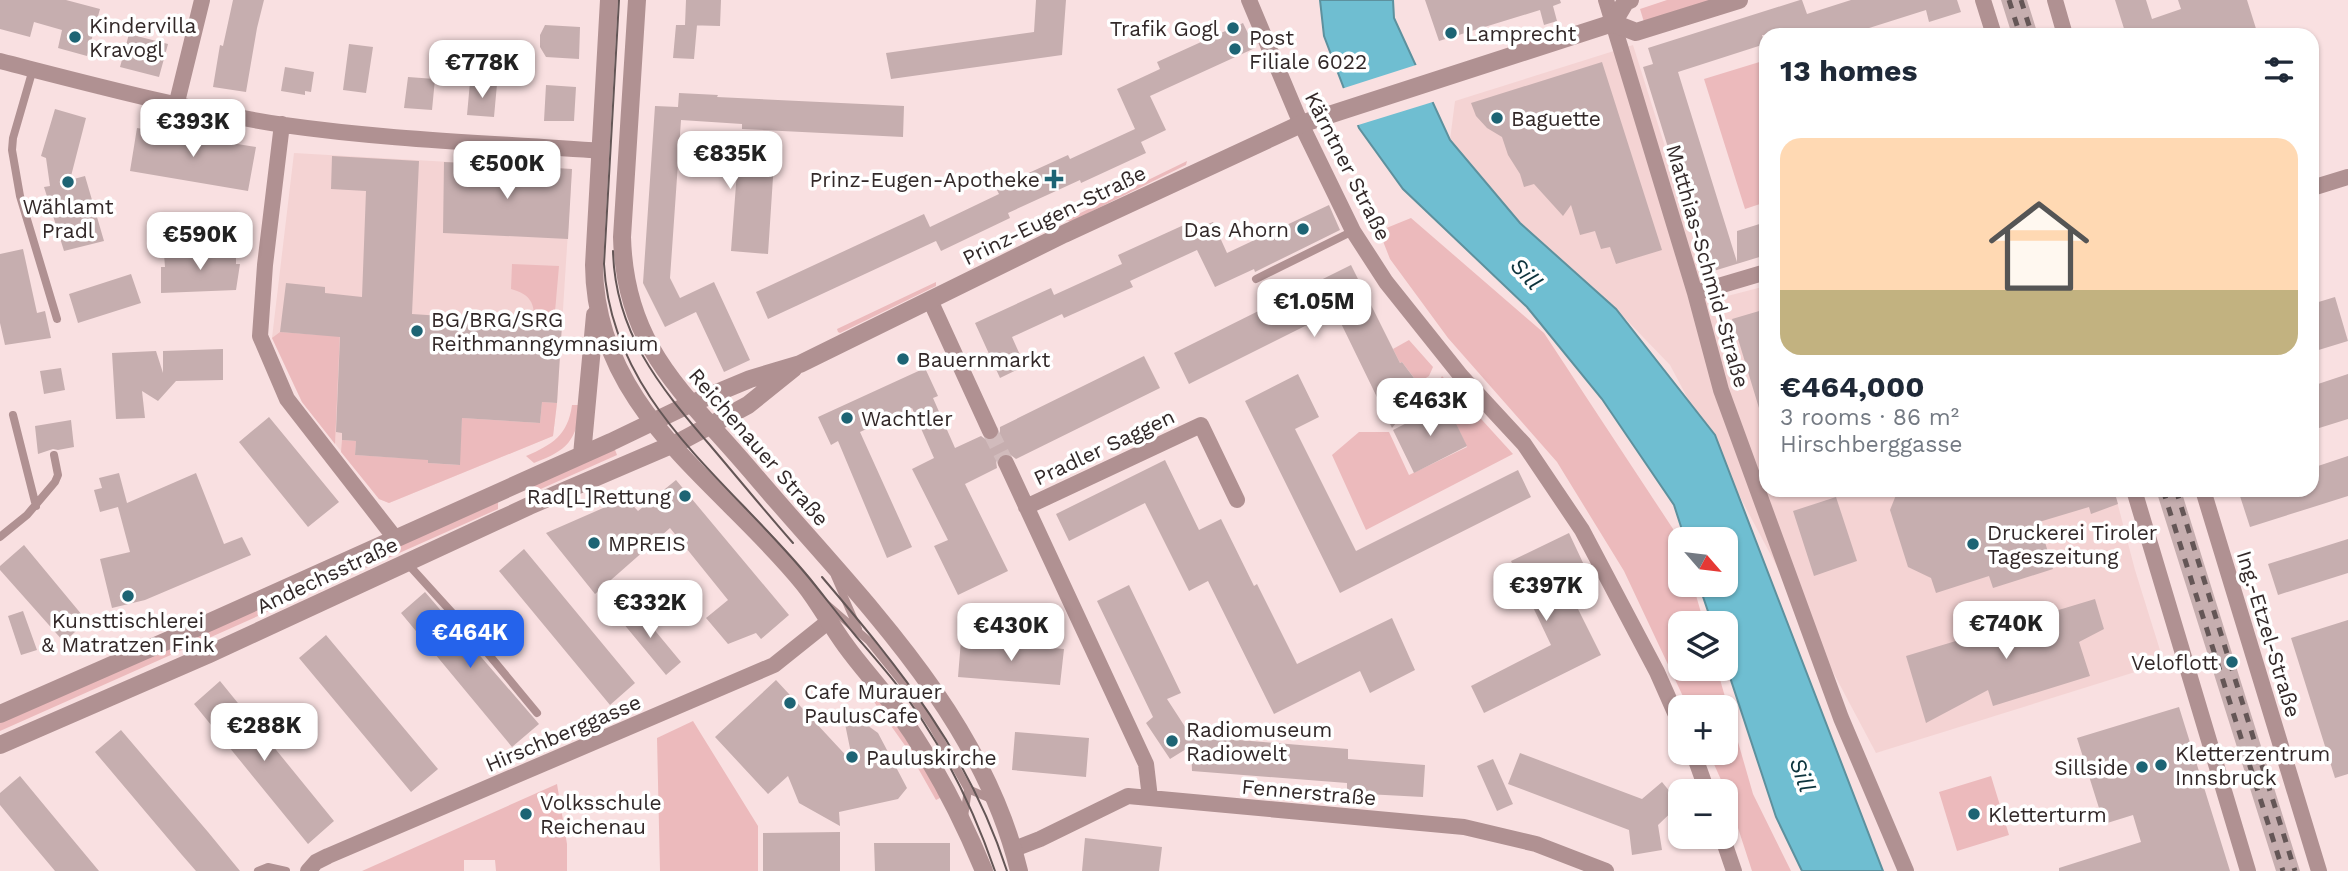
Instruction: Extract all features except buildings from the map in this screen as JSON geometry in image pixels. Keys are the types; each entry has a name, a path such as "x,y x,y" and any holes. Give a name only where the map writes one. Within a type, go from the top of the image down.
{"street":[{"path":"176,106 202,0"},
{"path":"582,455 596,305 594,265 609,0"},
{"name":"Reichenauer Straße","path":"637,0 622,219 624,274 633,308 645,337 690,404 831,565 939,696 966,739 997,802 1020,871"},
{"name":"Kärntner Straße","path":"1249,0 1301,124 1353,231 1386,282 1461,376 1524,444 1582,530 1668,697"},
{"name":"Matthias-Schmid-Straße","path":"1606,0 1695,293 1721,390 1841,718 1906,871"},
{"path":"1630,0 1626,1 1614,23 1636,32 1738,0"},
{"path":"1983,0 1992,28"},
{"path":"2055,0 2063,28"},
{"name":"Prinz-Eugen-Straße","path":"653,423 750,379 800,364 1064,234 1301,124 1614,23"},
{"path":"0,61 176,106 282,124 435,140 601,151"},
{"path":"282,124 265,265 260,336 287,399 395,538"},
{"path":"2319,186 2348,177"},
{"path":"1695,293 1759,274"},
{"path":"930,300 990,431"},
{"path":"596,305 607,345 638,405 806,587 905,723 963,824 984,871"},
{"name":"Prinz-Eugen-Straße","path":"673,444 748,405 800,364"},
{"name":"Andechsstraße","path":"0,714 653,423"},
{"name":"Pradler Saggen","path":"1026,507 1202,425 1237,500"},
{"name":"Andechsstraße","path":"0,745 207,655 529,506 673,444"},
{"path":"1006,463 1146,764 1150,798"},
{"path":"519,484 529,506"},
{"path":"2136,497 2248,871"},
{"name":"Ing.-Etzel-Straße","path":"2205,497 2319,871"},
{"name":"Hirschberggasse","path":"308,871 316,862 328,856 774,665 829,621"},
{"name":"Fennerstraße","path":"1014,849 1128,796 1464,827 1536,844 1606,871"},
{"path":"1726,849 1733,871"}],"lane":[{"path":"33,69 12,150 20,196 57,319"},
{"path":"1256,279 1353,231"},
{"path":"13,415 36,506"},
{"path":"0,537 36,506 57,477 54,454"},
{"path":"407,563 475,638 537,713"},
{"path":"831,565 859,631"},
{"path":"806,587 859,631 890,667 920,707 968,789 997,802"},
{"path":"963,824 968,789"},
{"path":"258,871 268,867 286,871"}],"shaded area":[{"path":"1667,0 1713,0 1644,22 1640,9"},
{"path":"1633,45 1706,277 1708,301 1759,288 1759,497 2116,497 2164,663 1876,753 1670,365 1616,309 1520,223 1450,140 1455,101"},
{"path":"1759,62 1759,204 1745,209 1704,79"},
{"name":"BG/BRG/SRG Reithmanngymnasium","path":"294,153 572,169 553,436 389,503 379,499 302,402 272,338"},
{"path":"1187,161 1186,165 1070,222 1066,220"},
{"path":"1411,218 1544,333 1672,527 1668,527 1668,597 1696,597 1701,611 1668,611 1668,664 1624,571 1557,462 1448,338 1390,259 1379,231"},
{"path":"512,264 559,266 554,323 534,321 534,309 530,300 511,289"},
{"path":"936,282 936,286 838,332 837,329"},
{"path":"280,332 320,335 340,332 335,444 302,402 272,338"},
{"path":"1409,340 1433,367 1429,376 1418,383 1402,362 1400,363 1393,349"},
{"path":"1442,376 1513,454 1366,530 1332,455 1359,432 1389,432 1409,475 1467,447 1446,403 1435,388"},
{"path":"542,402 557,403 553,436 389,503 379,499 341,452 342,440 356,441 355,455 402,458 430,424 428,463 459,465 462,418 540,423"},
{"path":"572,405 581,405 573,436 555,454 534,463 526,456 544,448 557,438 567,424"},
{"path":"614,447 617,455 534,492 528,490 528,487"},
{"path":"498,502 498,509 0,731 0,722"},
{"path":"1676,681 1720,681 1724,695 1682,695"},
{"path":"876,692 942,797 936,800 906,747 872,699"},
{"path":"693,721 758,826 758,871 660,871 657,738"},
{"path":"1738,742 1753,794 1791,871 1752,871 1738,828 1738,779 1721,779 1714,765 1738,765"},
{"name":"Kletterturm","path":"1991,776 2009,835 1957,851 1939,792"},
{"name":"Volksschule Reichenau","path":"557,784 567,844 567,871 496,871 495,860 464,860 464,871 362,871"}],"water":[{"name":"Sill","path":"1320,0 1393,0 1394,18 1450,140 1520,223 1616,309 1715,435 1883,871 1802,871 1776,817 1731,681 1738,681 1738,611 1708,611 1703,597 1738,597 1738,527 1681,527 1674,505 1602,399 1527,307 1403,189 1359,128 1324,36"}],"pier":[{"path":"1419,64 1436,101 1355,126 1341,89"}],"tunnel":[{"path":"990,431 1006,463"}],"tram line":[{"path":"619,0 604,264 611,312 627,356 650,396 677,434 805,573 908,700 955,776 973,813 995,871"},
{"path":"613,251 622,307 631,332 657,379 793,543"},
{"path":"822,577 905,680 953,751 973,788 1007,871"}],"railway":[{"path":"2009,0 2018,28"},
{"path":"2021,0 2030,28"},
{"path":"2165,497 2283,871"},
{"path":"2178,497 2295,871"}],"place":[{"name":"Trafik Gogl","path":"1233,28"},
{"name":"Lamprecht","path":"1451,33"},
{"name":"Kindervilla Kravogl","path":"75,37"},
{"name":"Post Filiale 6022","path":"1235,49"},
{"name":"Baguette","path":"1497,118"},
{"name":"Prinz-Eugen-Apotheke","path":"1054,179"},
{"name":"Wählamt Pradl","path":"68,182"},
{"name":"Das Ahorn","path":"1303,229"},
{"name":"BG/BRG/SRG Reithmanngymnasium","path":"417,331"},
{"name":"Bauernmarkt","path":"903,359"},
{"name":"Wachtler","path":"847,418"},
{"name":"Rad[L]Rettung","path":"685,496"},
{"name":"MPREIS","path":"594,543"},
{"name":"Druckerei Tiroler Tageszeitung","path":"1973,544"},
{"name":"Kunsttischlerei & Matratzen Fink","path":"128,596"},
{"name":"Veloflott","path":"2232,662"},
{"name":"Cafe Murauer PaulusCafe","path":"790,703"},
{"name":"Radiomuseum Radiowelt","path":"1172,741"},
{"name":"Pauluskirche","path":"852,757"},
{"name":"Kletterzentrum Innsbruck","path":"2161,765"},
{"name":"Sillside","path":"2142,767"},
{"name":"Volksschule Reichenau","path":"526,814"},
{"name":"Kletterturm","path":"1974,814"}]}
